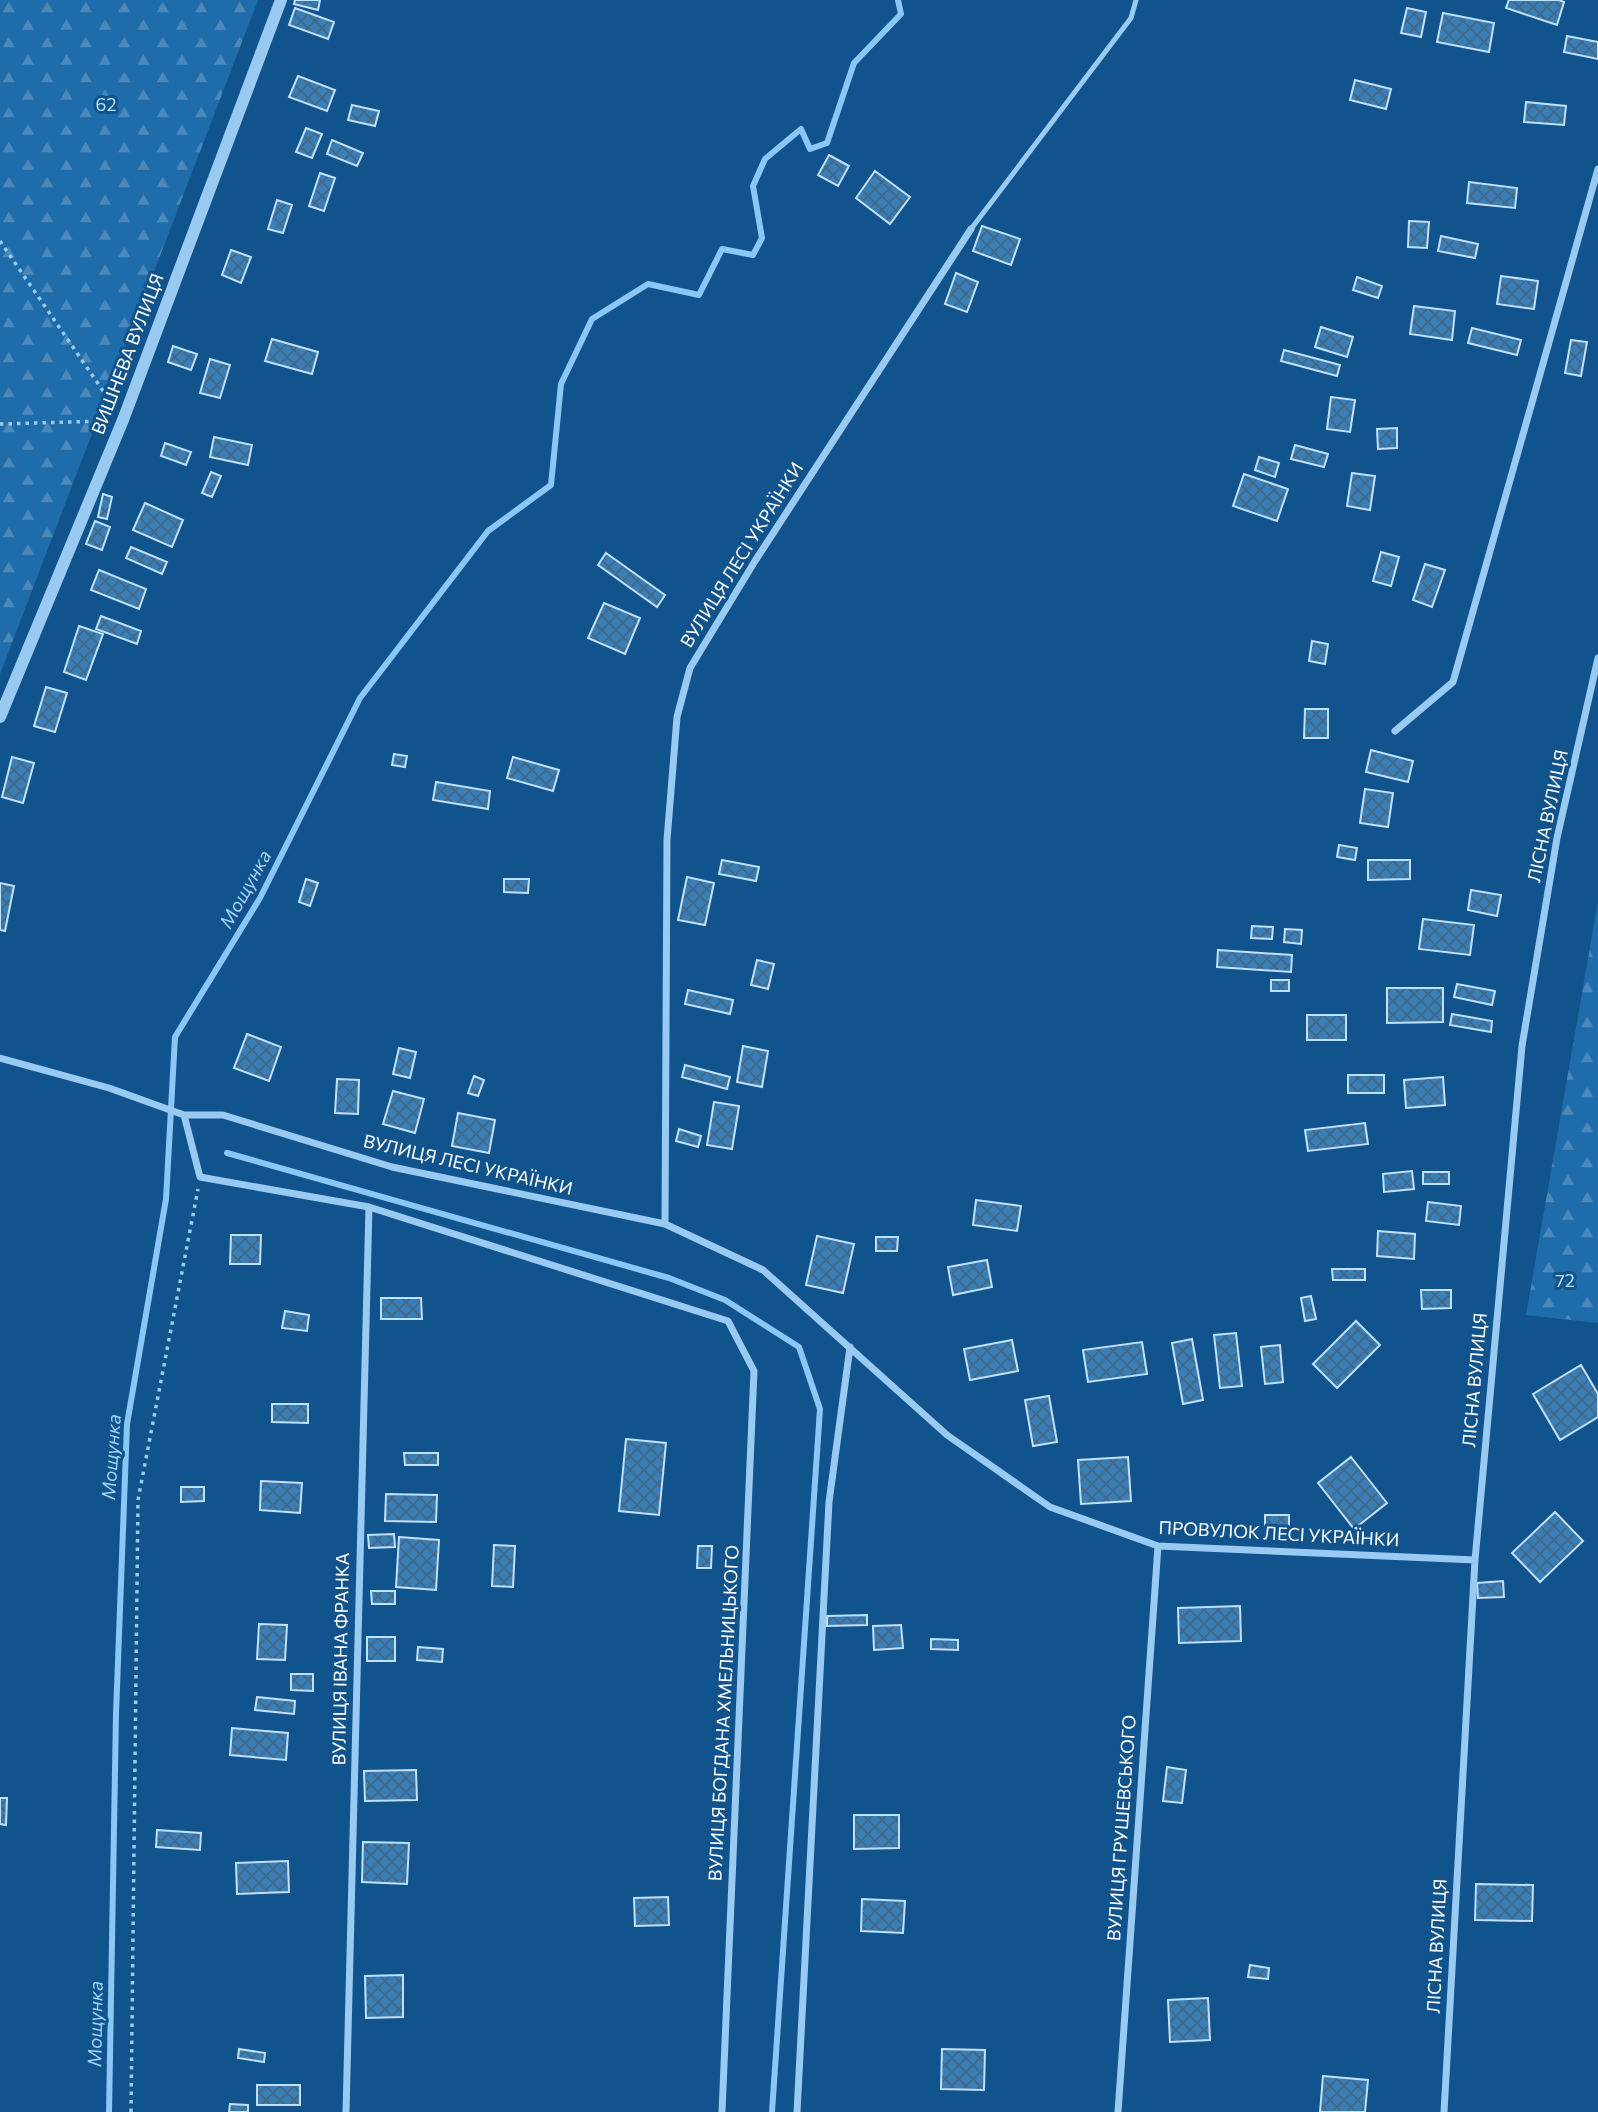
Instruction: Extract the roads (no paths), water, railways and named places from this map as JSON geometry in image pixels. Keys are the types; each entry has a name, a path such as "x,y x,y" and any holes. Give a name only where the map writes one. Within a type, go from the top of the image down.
{"street":[{"name":"ВИШНЕВА ВУЛИЦЯ","path":"0,717 123,420 281,0"},
{"path":"1395,731 1453,682 1598,169"},
{"name":"ВУЛИЦЯ ЛЕСІ УКРАЇНКИ","path":"665,1224 667,840 677,718 690,667 762,549 971,229"},
{"name":"ЛІСНА ВУЛИЦЯ","path":"1444,2112 1475,1560 1522,1046 1557,838 1598,658"},
{"name":"ВУЛИЦЯ ЛЕСІ УКРАЇНКИ","path":"0,1058 109,1088 184,1115 223,1115 391,1167 665,1224 763,1270 850,1347"},
{"path":"184,1115 200,1177 369,1207"},
{"name":"ВУЛИЦЯ БОГДАНА ХМЕЛЬНИЦЬКОГО","path":"369,1207 729,1321 754,1371 722,2112"},
{"name":"ВУЛИЦЯ ІВАНА ФРАНКА","path":"346,2112 369,1207"},
{"path":"797,2112 830,1502 850,1347"},
{"name":"ПРОВУЛОК ЛЕСІ УКРАЇНКИ","path":"850,1347 947,1435 1050,1507 1158,1546 1475,1560"},
{"name":"ВУЛИЦЯ ГРУШЕВСЬКОГО","path":"1118,2112 1158,1546"}],"lane":[{"name":"ВУЛИЦЯ ЛЕСІ УКРАЇНКИ","path":"971,229 1131,18 1136,0"}],"waterway":[{"name":"Мощунка","path":"109,2112 116,1714 127,1424 166,1199 175,1037 260,898 360,698 488,531 551,485 561,384 592,319 648,284 699,295 722,249 753,255 762,238 753,186 765,159 801,129 810,149 827,143 854,63 901,14 898,0"},
{"path":"227,1153 669,1278 725,1300 799,1347 820,1409 772,2112"}],"park label":[{"name":"62","path":"106,105"},
{"name":"72","path":"1565,1281"}]}
